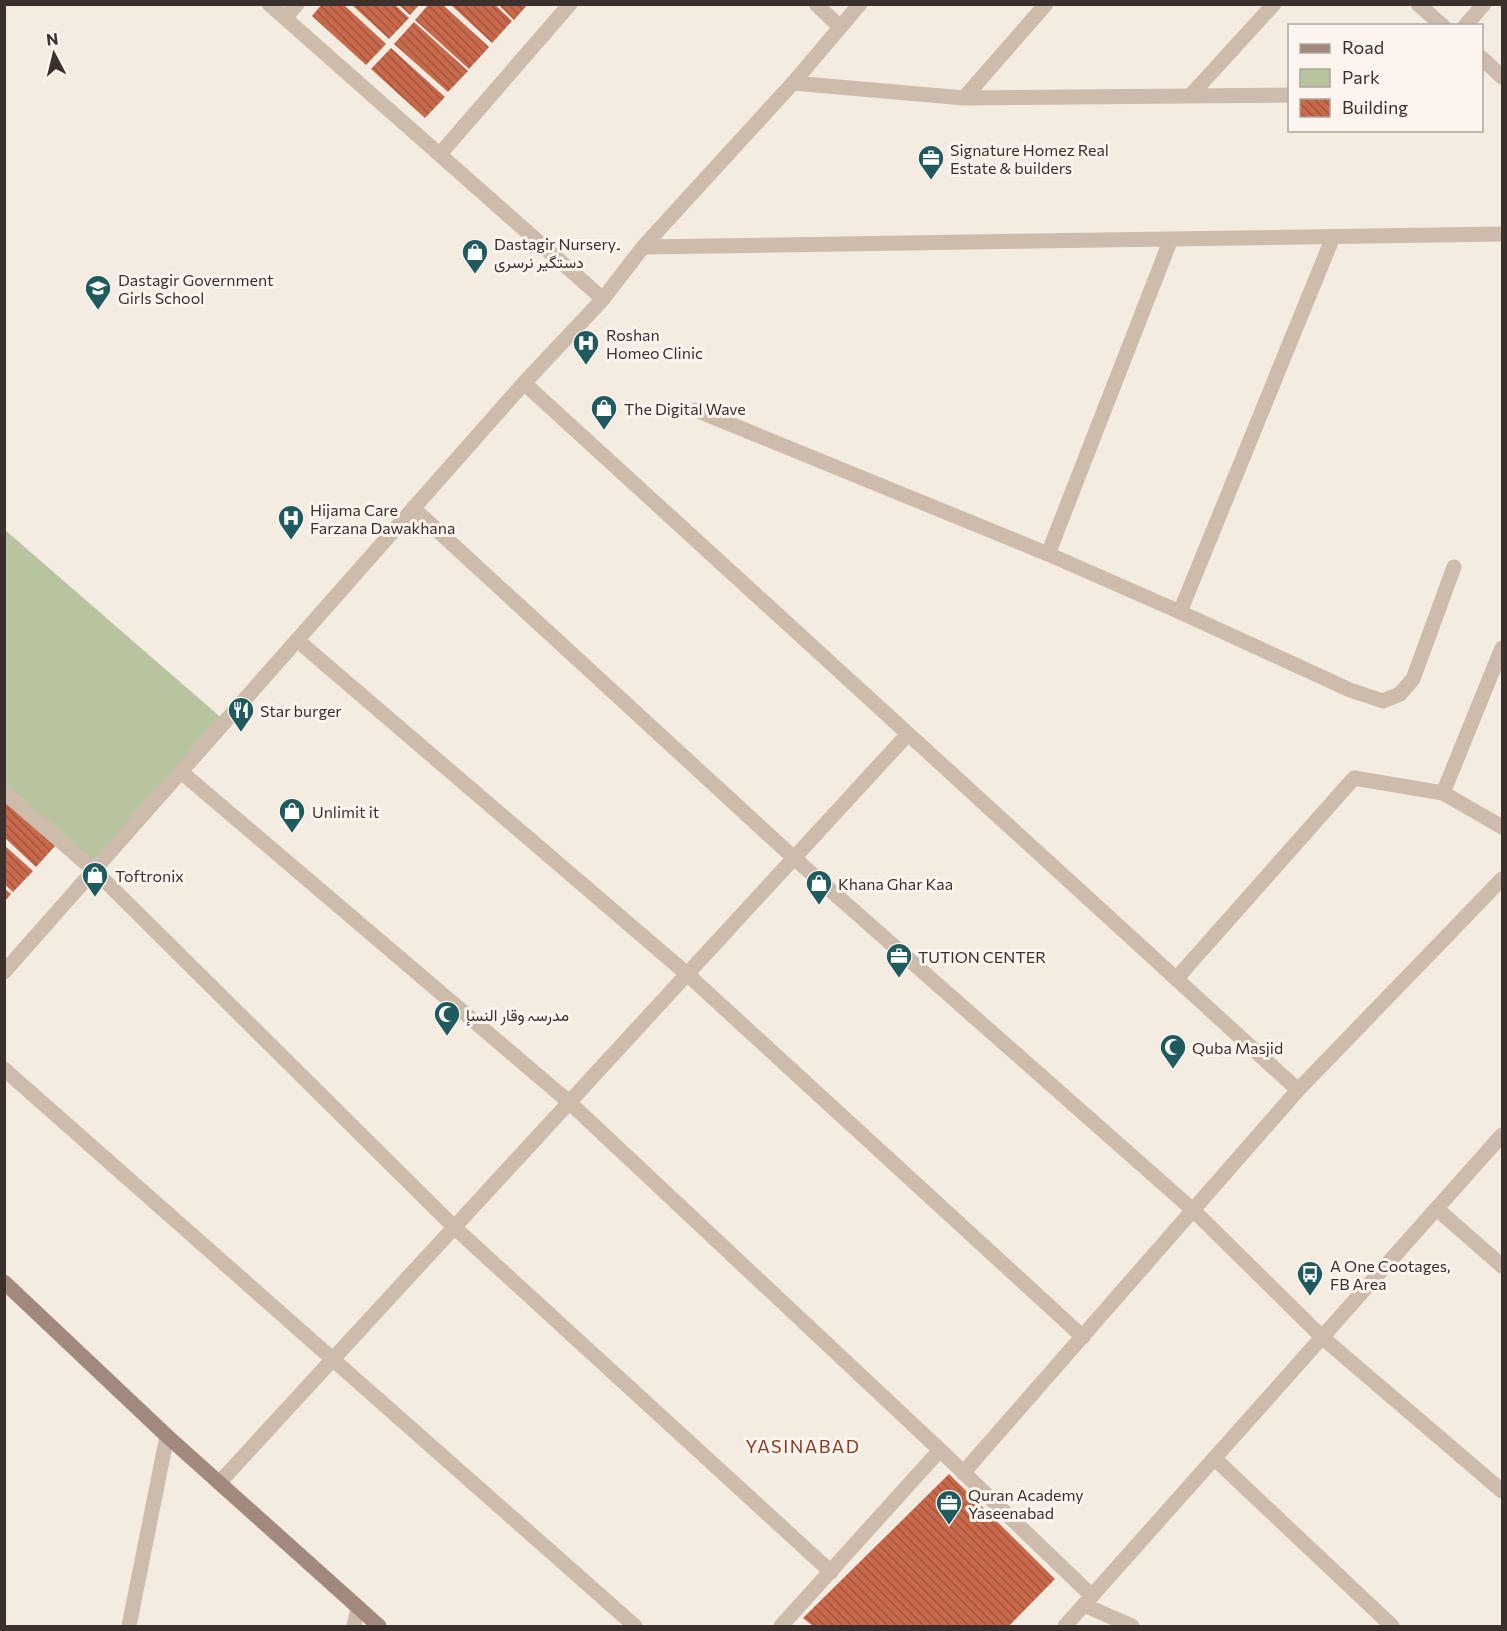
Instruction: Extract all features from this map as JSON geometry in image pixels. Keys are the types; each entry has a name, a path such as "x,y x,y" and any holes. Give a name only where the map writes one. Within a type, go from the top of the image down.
{"street":[{"path":"270,4 603,299"},
{"path":"285,18 297,4"},
{"path":"440,154 570,4"},
{"path":"816,4 840,27"},
{"path":"4,972 524,383 603,299 643,247 793,82 860,4"},
{"path":"963,98 1046,4"},
{"path":"1190,96 1274,4"},
{"path":"1418,4 1441,24"},
{"path":"1467,24 1484,4"},
{"path":"1483,59 1503,77"},
{"path":"793,82 963,98 1288,95"},
{"path":"643,247 1503,234"},
{"path":"1180,612 1333,237"},
{"path":"1048,554 1171,239"},
{"path":"524,383 1298,1090"},
{"path":"696,410 1048,554 1350,690 1383,701 1400,694 1413,679 1454,567"},
{"path":"413,508 794,858 1193,1210 1323,1338 1503,1491"},
{"path":"297,640 687,974 1083,1337"},
{"path":"1443,793 1503,648"},
{"path":"219,1482 908,734"},
{"path":"180,771 569,1102 940,1450 1088,1600 1132,1626"},
{"path":"1176,979 1354,778 1443,793 1503,827"},
{"path":"4,792 94,871 454,1227 831,1572"},
{"path":"963,1473 1298,1090 1503,879"},
{"path":"4,1069 635,1626"},
{"path":"1065,1626 1503,1135"},
{"path":"1437,1209 1503,1266"},
{"path":"4,1282 167,1436 379,1626"},
{"path":"129,1626 167,1436"},
{"path":"781,1626 940,1450"},
{"path":"1215,1459 1392,1626"},
{"path":"354,1626 358,1608"}],"green space":[{"path":"5,530 225,721 95,871 5,792"}],"building":[{"path":"322,4 343,4 386,44 366,65 312,16"},
{"path":"351,4 394,4 409,18 389,39"},
{"path":"398,4 420,4 410,15"},
{"path":"429,4 442,4 489,47 469,69 415,20"},
{"path":"450,4 494,4 512,21 492,43"},
{"path":"498,4 528,4 514,20"},
{"path":"414,22 468,71 448,92 394,44"},
{"path":"391,48 445,97 425,118 371,69"},
{"path":"4,798 56,845 36,867 4,837"},
{"path":"4,845 33,871 13,892 4,884"},
{"path":"4,888 11,894 4,902"},
{"name":"Quran Academy Yaseenabad","path":"949,1474 1055,1579 1009,1626 813,1626 803,1618"}],"place":[{"name":"Signature Homez Real Estate & builders","path":"931,181"},
{"name":"Dastagir Nursery۔ دستگیر نرسری","path":"475,275"},
{"name":"Dastagir Government Girls School","path":"98,311"},
{"name":"Roshan Homeo Clinic","path":"586,366"},
{"name":"The Digital Wave","path":"604,431"},
{"name":"Hijama Care Farzana Dawakhana","path":"291,541"},
{"name":"Star burger","path":"241,733"},
{"name":"Unlimit it","path":"292,834"},
{"name":"Toftronix","path":"95,898"},
{"name":"Khana Ghar Kaa","path":"819,906"},
{"name":"TUTION CENTER","path":"899,979"},
{"name":"مدرسہ وقار النسإ","path":"447,1037"},
{"name":"Quba Masjid","path":"1173,1070"},
{"name":"A One Cootages, FB Area","path":"1310,1297"},
{"name":"Quran Academy Yaseenabad","path":"949,1526"}],"district":[{"name":"YASINABAD","path":"803,1446"}]}
